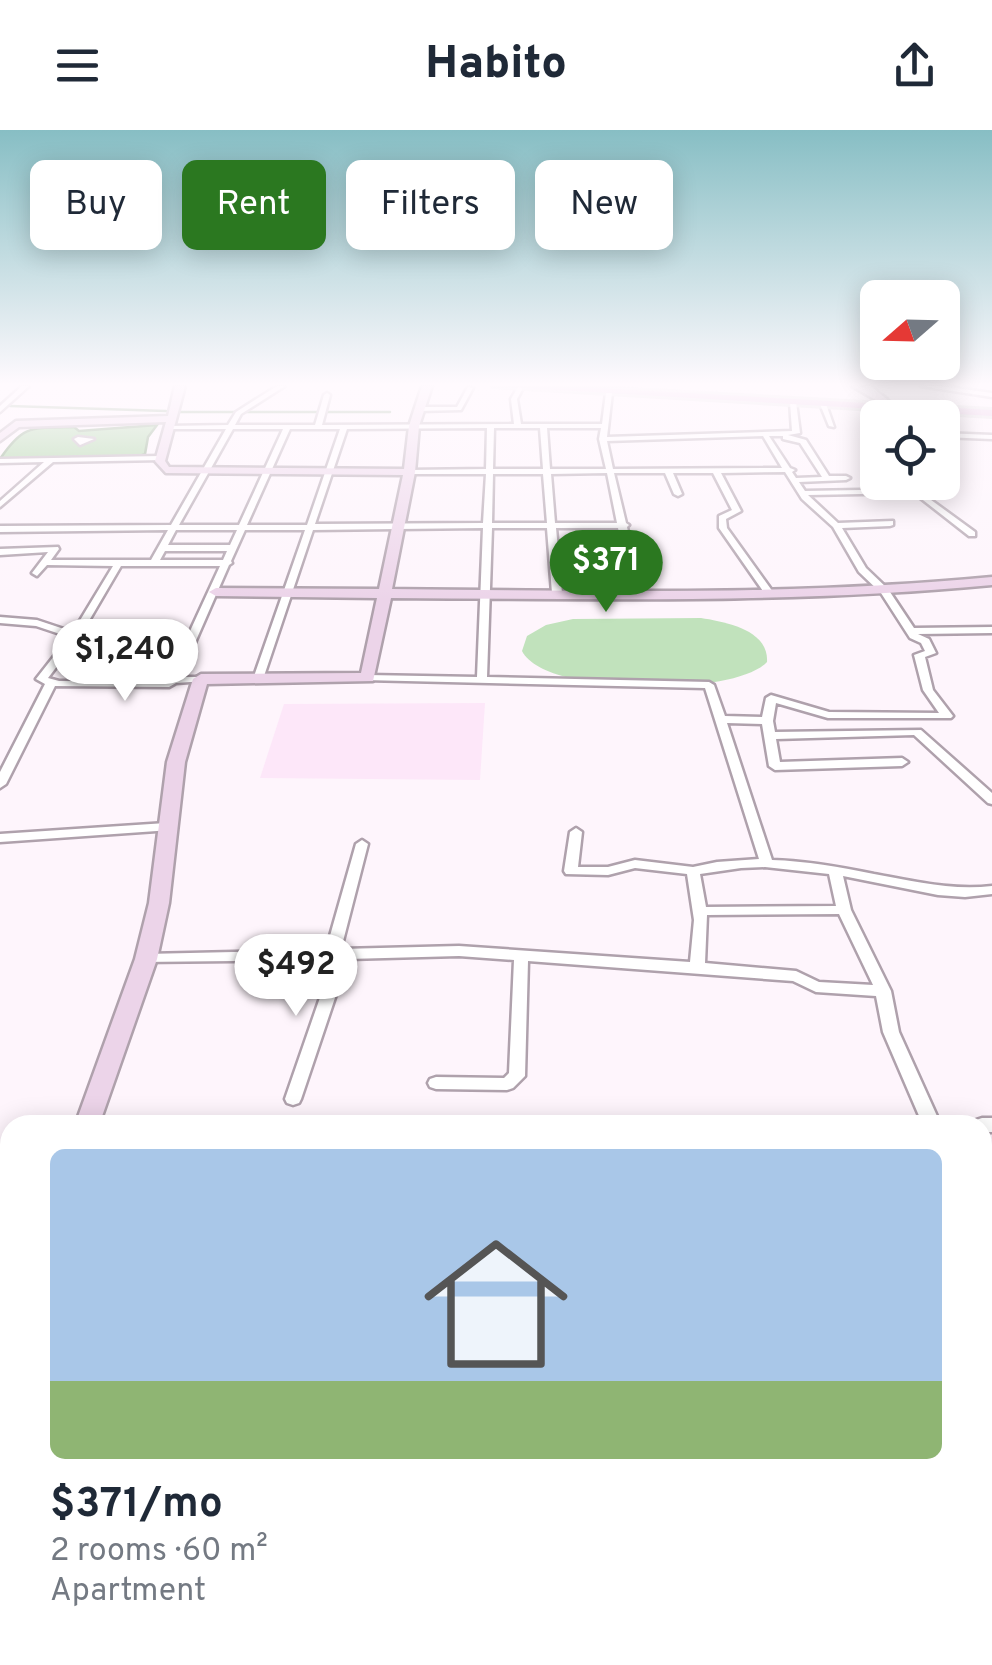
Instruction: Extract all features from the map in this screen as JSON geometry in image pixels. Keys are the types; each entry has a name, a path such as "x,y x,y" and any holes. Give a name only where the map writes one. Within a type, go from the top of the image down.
{"street":[{"path":"0,469 5,461 160,458 166,470 716,470 846,478"},
{"path":"154,563 215,458"},
{"path":"118,564 75,636 41,678 51,683 170,684 216,592 274,458"},
{"path":"258,679 334,458"},
{"path":"368,678 411,458"},
{"path":"482,680 488,594 489,458"},
{"path":"546,458 558,594"},
{"path":"609,458 637,594"},
{"path":"781,458 802,493 836,526 862,570 884,591 931,653 918,655 923,677 947,716 828,715 770,698 768,736 775,766 902,762"},
{"path":"814,458 828,479"},
{"path":"0,505 18,494 48,462"},
{"path":"716,470 737,511 722,518 723,528 768,592"},
{"path":"668,471 678,494"},
{"path":"802,493 916,491 944,508 972,534"},
{"path":"836,526 890,524"},
{"path":"0,529 624,526"},
{"path":"164,548 234,548"},
{"path":"0,552 55,549 37,573"},
{"path":"48,563 228,563"},
{"path":"216,592 884,591 992,582"},
{"path":"0,620 37,622 75,636"},
{"path":"912,631 992,630"},
{"path":"173,680 368,678 709,685 766,862"},
{"path":"91,1115 146,959 159,904 176,762 201,679"},
{"path":"0,784 51,683"},
{"path":"719,719 767,722"},
{"path":"768,736 918,732 992,800"},
{"path":"0,838 166,827"},
{"path":"576,832 571,871 608,871 635,864 692,871 766,862 835,870 948,892 992,890"},
{"path":"293,1099 337,955 362,844"},
{"path":"835,870 844,910 858,930 884,991 890,1032 927,1115"},
{"path":"692,871 700,911 698,967"},
{"path":"700,911 844,910"},
{"path":"146,959 521,955 796,976 816,987 884,991"},
{"path":"436,1082 507,1084 517,1076 521,955"}],"shaded area":[{"path":"701,618 733,625 754,635 766,651 767,662 748,673 718,682 641,687 565,677 538,666 522,651 527,636 546,625 573,619"},
{"path":"485,703 480,780 260,778 284,704"}]}
